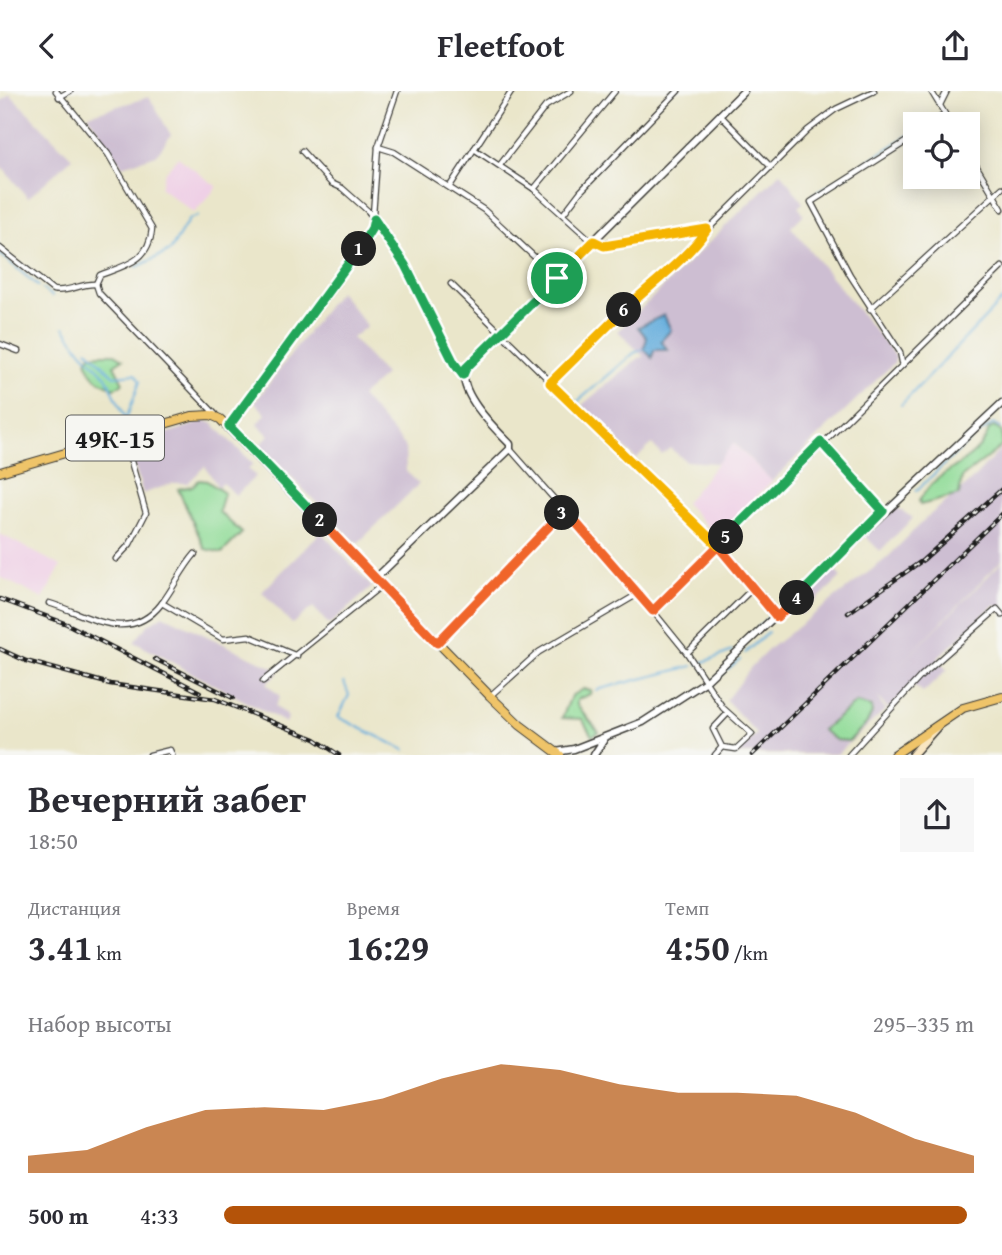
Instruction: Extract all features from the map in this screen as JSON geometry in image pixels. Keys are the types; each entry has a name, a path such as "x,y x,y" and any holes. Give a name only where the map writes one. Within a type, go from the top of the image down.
{"main road":[{"name":"49К-15","path":"0,472 200,415 220,419"},
{"path":"220,419 437,643 490,696 555,754"},
{"path":"894,754 963,708 1002,697"},
{"path":"912,754 937,727"}],"street":[{"path":"56,91 108,154 152,229 151,242 139,260 100,275 96,284 99,293 220,419"},
{"path":"59,97 70,91"},
{"path":"229,426 357,253 372,228 378,147 397,91"},
{"path":"450,186 512,91"},
{"path":"500,165 546,107 571,91"},
{"path":"534,189 615,91"},
{"path":"564,213 580,192 678,91"},
{"path":"463,375 500,334 744,91"},
{"path":"550,383 655,280 665,277 707,229 769,166 829,114 874,91"},
{"path":"931,91 944,112"},
{"path":"940,105 947,91"},
{"path":"720,115 769,166"},
{"path":"902,363 900,352 870,309 811,202 903,144"},
{"path":"378,147 394,152 484,210 557,278"},
{"path":"474,149 534,189 594,241 604,246 707,229"},
{"path":"302,151 331,183 342,188 374,219 405,265 454,363 463,375 471,397 510,445 510,449 653,611 687,653 728,712 752,734 736,749 722,747"},
{"path":"980,173 1002,209"},
{"path":"870,309 1002,188"},
{"path":"0,248 53,291 58,292 83,283 96,284"},
{"path":"653,611 821,442 1002,267"},
{"path":"451,284 718,546 777,617"},
{"path":"0,344 18,351"},
{"path":"555,754 607,737 665,710 705,682 777,617 883,511 1002,403"},
{"path":"116,559 130,544 146,513 130,458 128,435"},
{"path":"821,442 883,511"},
{"path":"376,578 510,449"},
{"path":"437,643 565,510"},
{"path":"50,603 111,627 139,623 162,603 195,554"},
{"path":"263,681 383,585"},
{"path":"687,653 754,587"},
{"path":"490,696 539,652 638,594"},
{"path":"162,603 223,639 249,636 296,656"},
{"path":"849,754 921,676 997,609 1002,615"},
{"path":"722,747 713,729 728,712"},
{"path":"594,754 607,737"},
{"path":"715,754 722,747"},
{"path":"150,754 171,752"}],"shaded area":[{"path":"10,94 72,158 28,198 0,165 0,102"},
{"path":"149,97 171,135 156,155 122,166 88,115"},
{"path":"178,157 217,187 194,213 160,187 165,172"},
{"path":"781,172 803,203 798,207 804,214 791,227 896,357 894,363 772,481 734,443 717,463 686,461 670,448 662,455 652,444 636,459 582,405 639,358 644,357 618,331"},
{"path":"339,291 367,326 352,338 385,375 361,396 405,446 406,471 419,484 357,544 260,445 269,435 257,424 266,414 255,402"},
{"path":"205,421 212,423 253,464 248,469 256,476 236,495 222,483 218,487 205,466 188,483 173,483 143,494 132,458 132,445"},
{"path":"733,443 772,481 717,536 685,503"},
{"path":"1002,448 1002,560 894,671 1002,562 1002,610 995,604 937,659 947,670 923,693 912,685 888,709 876,696 885,710 837,754 736,754 757,734 726,700 751,667 770,648 887,558 926,518 969,483"},
{"path":"896,507 913,518 880,551 865,536"},
{"path":"321,532 372,587 329,625 313,607 292,624 262,592"},
{"path":"0,534 61,566 43,599 0,577"},
{"path":"833,569 841,577 801,615 794,607"},
{"path":"163,615 276,669 278,673 266,684 280,696 275,706 288,717 286,723 134,642 149,624"}],"green space":[{"path":"115,354 123,359 114,365 123,383 115,388 97,379 86,361 91,355"},
{"path":"994,427 1002,432 1002,446 962,477 959,495 920,505 919,501 932,483 968,458 981,445 989,429"},
{"path":"199,480 207,481 224,493 219,512 242,533 222,553 205,549 178,489 192,486"},
{"path":"583,689 591,690 590,694 577,700 577,705 599,732 592,736 582,719 562,718 571,696"},
{"path":"856,703 871,707 872,713 867,723 849,741 836,740 822,730"}],"water":[{"path":"664,315 671,330 661,341 668,350 654,350 652,358 644,349 647,338 638,327"}],"waterway":[{"path":"854,170 903,139"},
{"path":"812,195 850,173"},
{"path":"137,267 170,251 189,219 198,216"},
{"path":"0,254 38,286"},
{"path":"42,289 52,296"},
{"path":"901,405 1002,300"},
{"path":"64,327 82,352 106,376 125,417"},
{"path":"87,349 114,376 135,374 140,381 124,425"},
{"path":"576,403 634,353 644,349"},
{"path":"556,383 587,414"},
{"path":"590,417 615,442"},
{"path":"916,491 972,438 993,424 1000,428"},
{"path":"755,631 771,615"},
{"path":"745,653 768,632"},
{"path":"698,664 733,651"},
{"path":"712,682 740,659"},
{"path":"596,690 693,666"},
{"path":"344,682 349,695 338,717 405,750"}],"railway":[{"path":"848,613 923,560 1002,489"},
{"path":"752,755 1002,514"},
{"path":"0,599 67,624 200,692"},
{"path":"0,649 26,661 110,684 215,699 315,739 339,755"},
{"path":"155,659 233,698"}],"route":[{"path":"557,278 466,368 463,375 454,363 405,265 374,219 372,228 357,253 229,426 437,643 565,510 653,611 718,546 777,617 883,511 821,442 718,546 550,383 655,280 665,277 707,229 604,246 596,246 594,241 557,278"}]}
